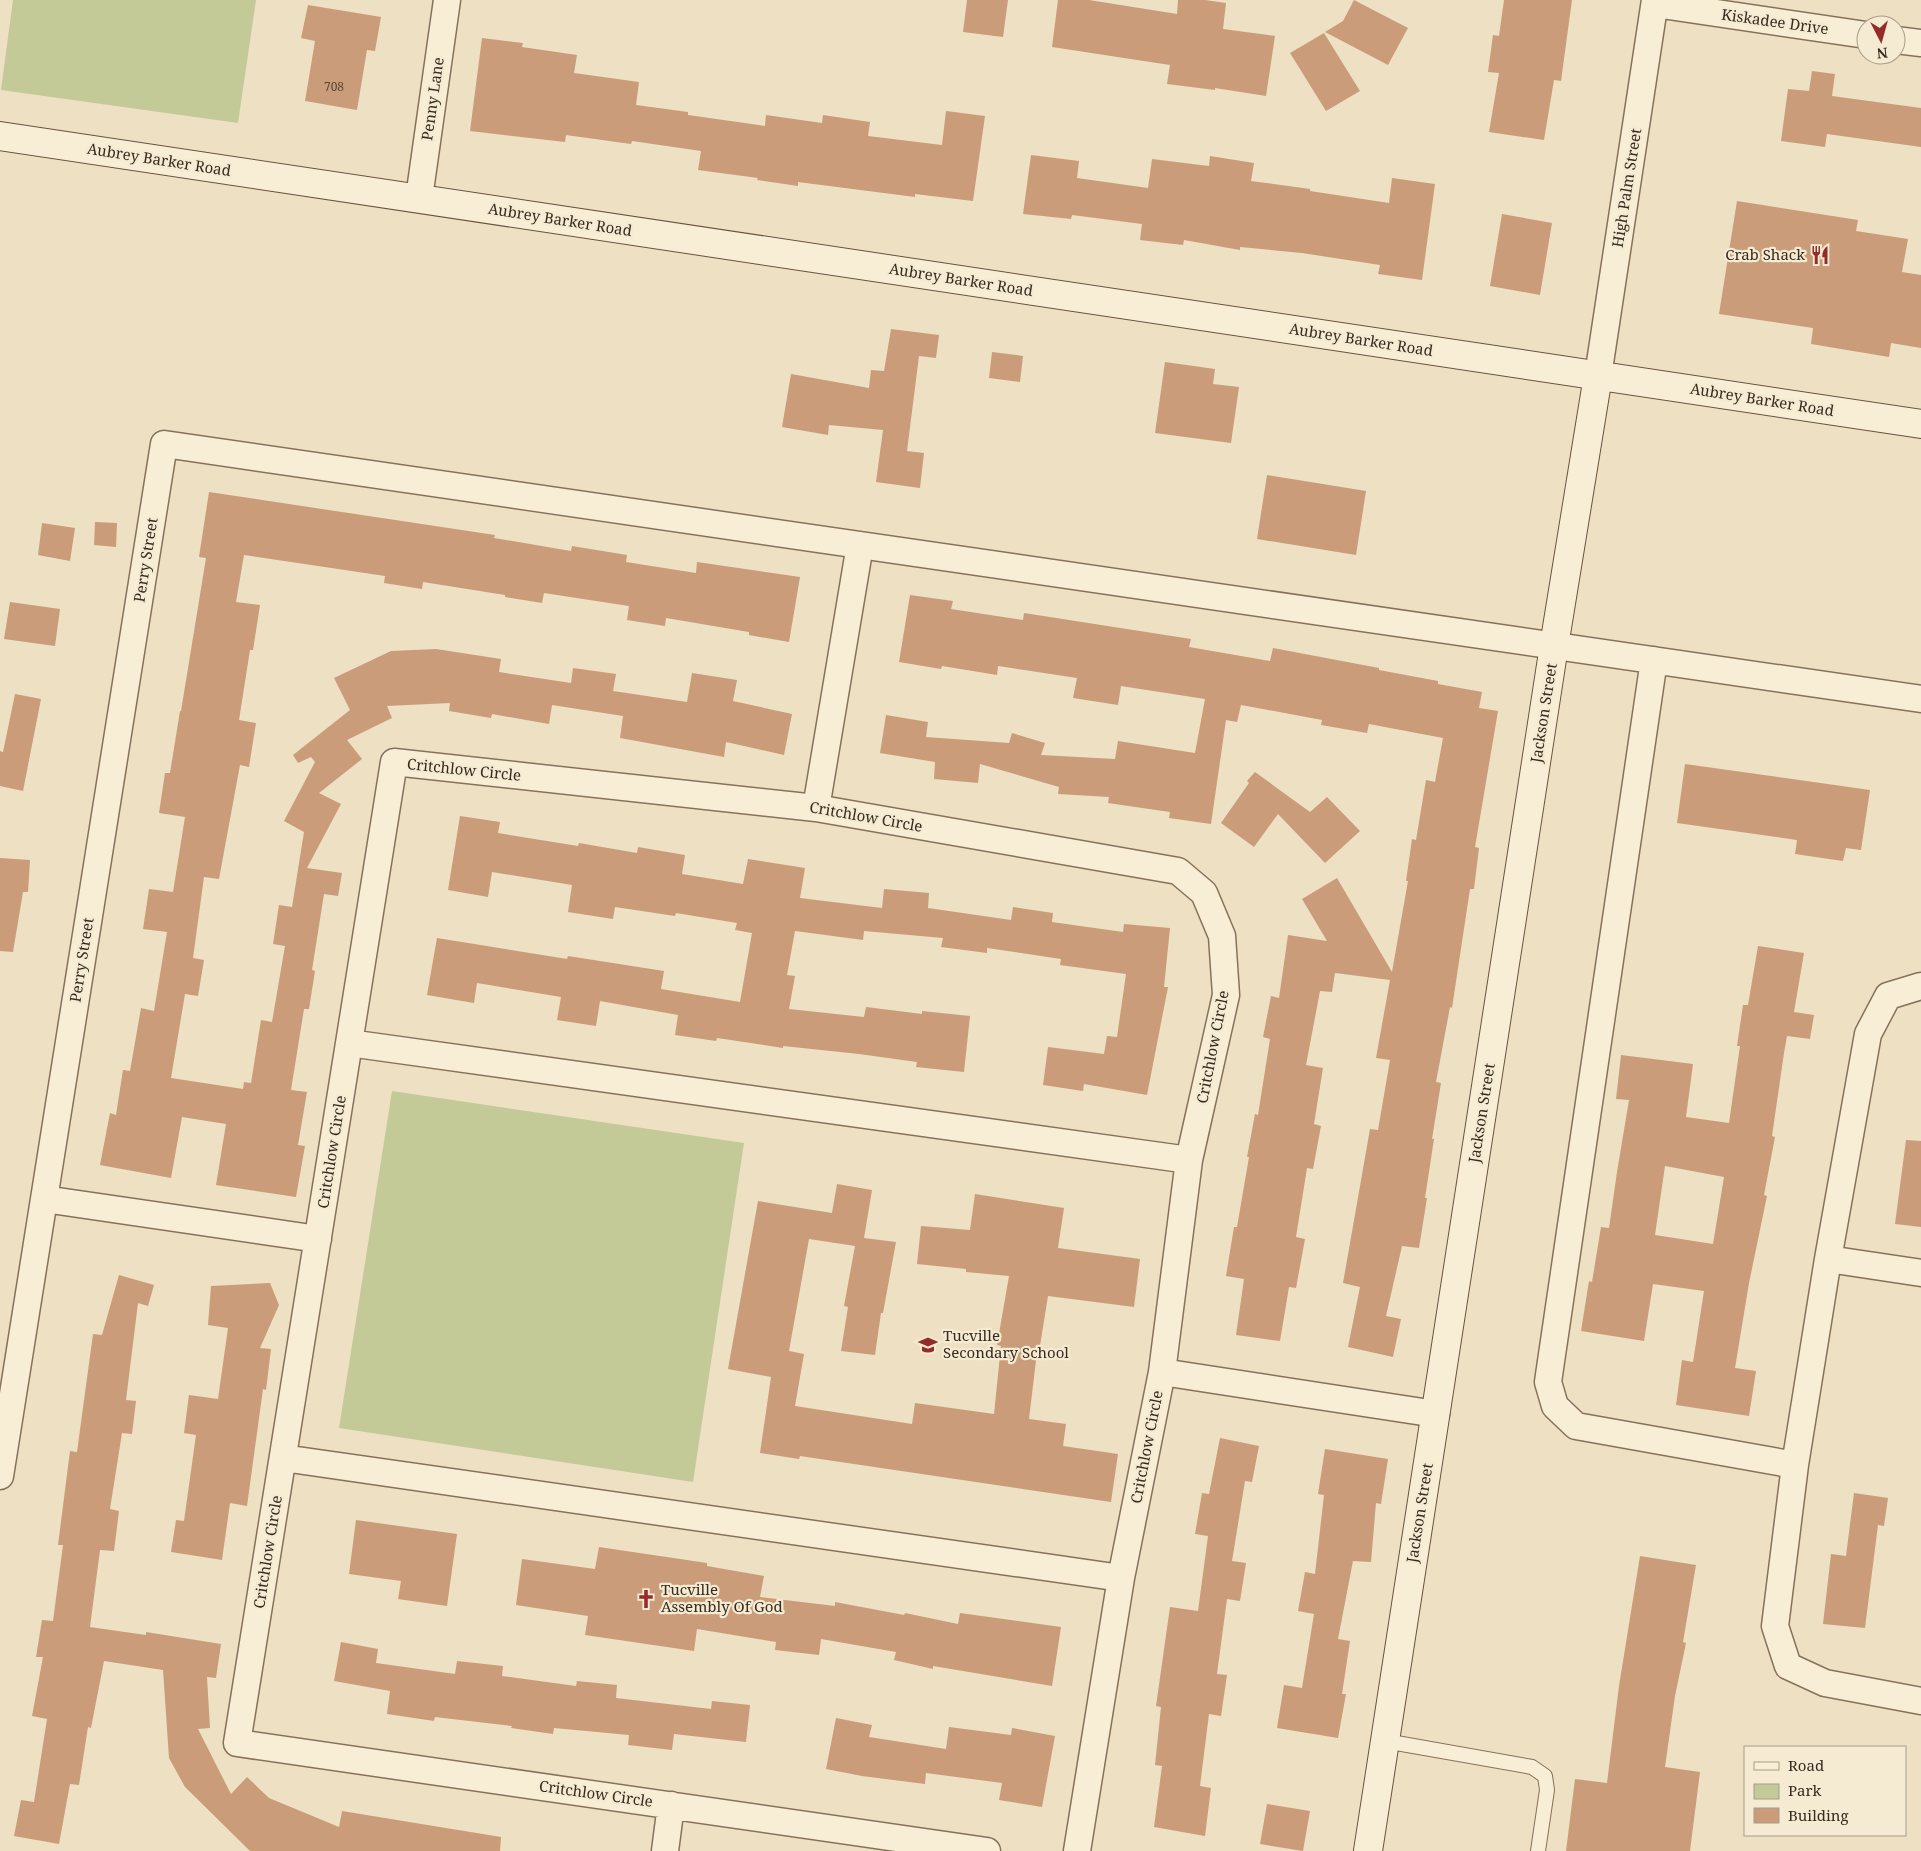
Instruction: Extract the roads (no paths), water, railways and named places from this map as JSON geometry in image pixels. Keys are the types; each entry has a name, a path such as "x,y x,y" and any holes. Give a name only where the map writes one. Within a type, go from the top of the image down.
{"street":[{"name":"Penny Lane","path":"419,198 447,0"},
{"name":"Kiskadee Drive","path":"1655,2 1856,33"},
{"name":"High Palm Street","path":"1598,376 1655,2"},
{"path":"1906,41 1921,43"},
{"name":"Aubrey Barker Road","path":"0,136 1921,424"},
{"name":"Jackson Street","path":"1368,1851 1554,646 1598,376"},
{"name":"Perry Street","path":"0,1476 164,444 860,545"},
{"path":"816,808 860,545 1921,699"},
{"path":"1654,660 1548,1382 1555,1406 1576,1426 1795,1465"},
{"name":"Critchlow Circle","path":"987,1851 237,1743 394,762 816,808 1178,872 1204,893 1222,936 1226,995 1190,1160 1162,1372 1121,1578 1078,1851"},
{"path":"1921,986 1888,996 1868,1034 1828,1259 1795,1465 1774,1626 1788,1666 1825,1683 1921,1701"},
{"path":"349,1043 1190,1160"},
{"path":"44,1199 318,1239"},
{"path":"1828,1259 1921,1273"},
{"path":"1162,1372 1436,1414"},
{"path":"283,1458 1121,1578"},
{"path":"665,1851 671,1805"}],"lane":[{"path":"1385,1741 1532,1767 1545,1776 1546,1790 1538,1851"}],"place":[{"name":"Crab Shack","path":"1820,255"},
{"name":"Tucville Secondary School","path":"928,1345"},
{"name":"Tucville Assembly Of God","path":"646,1599"}]}
